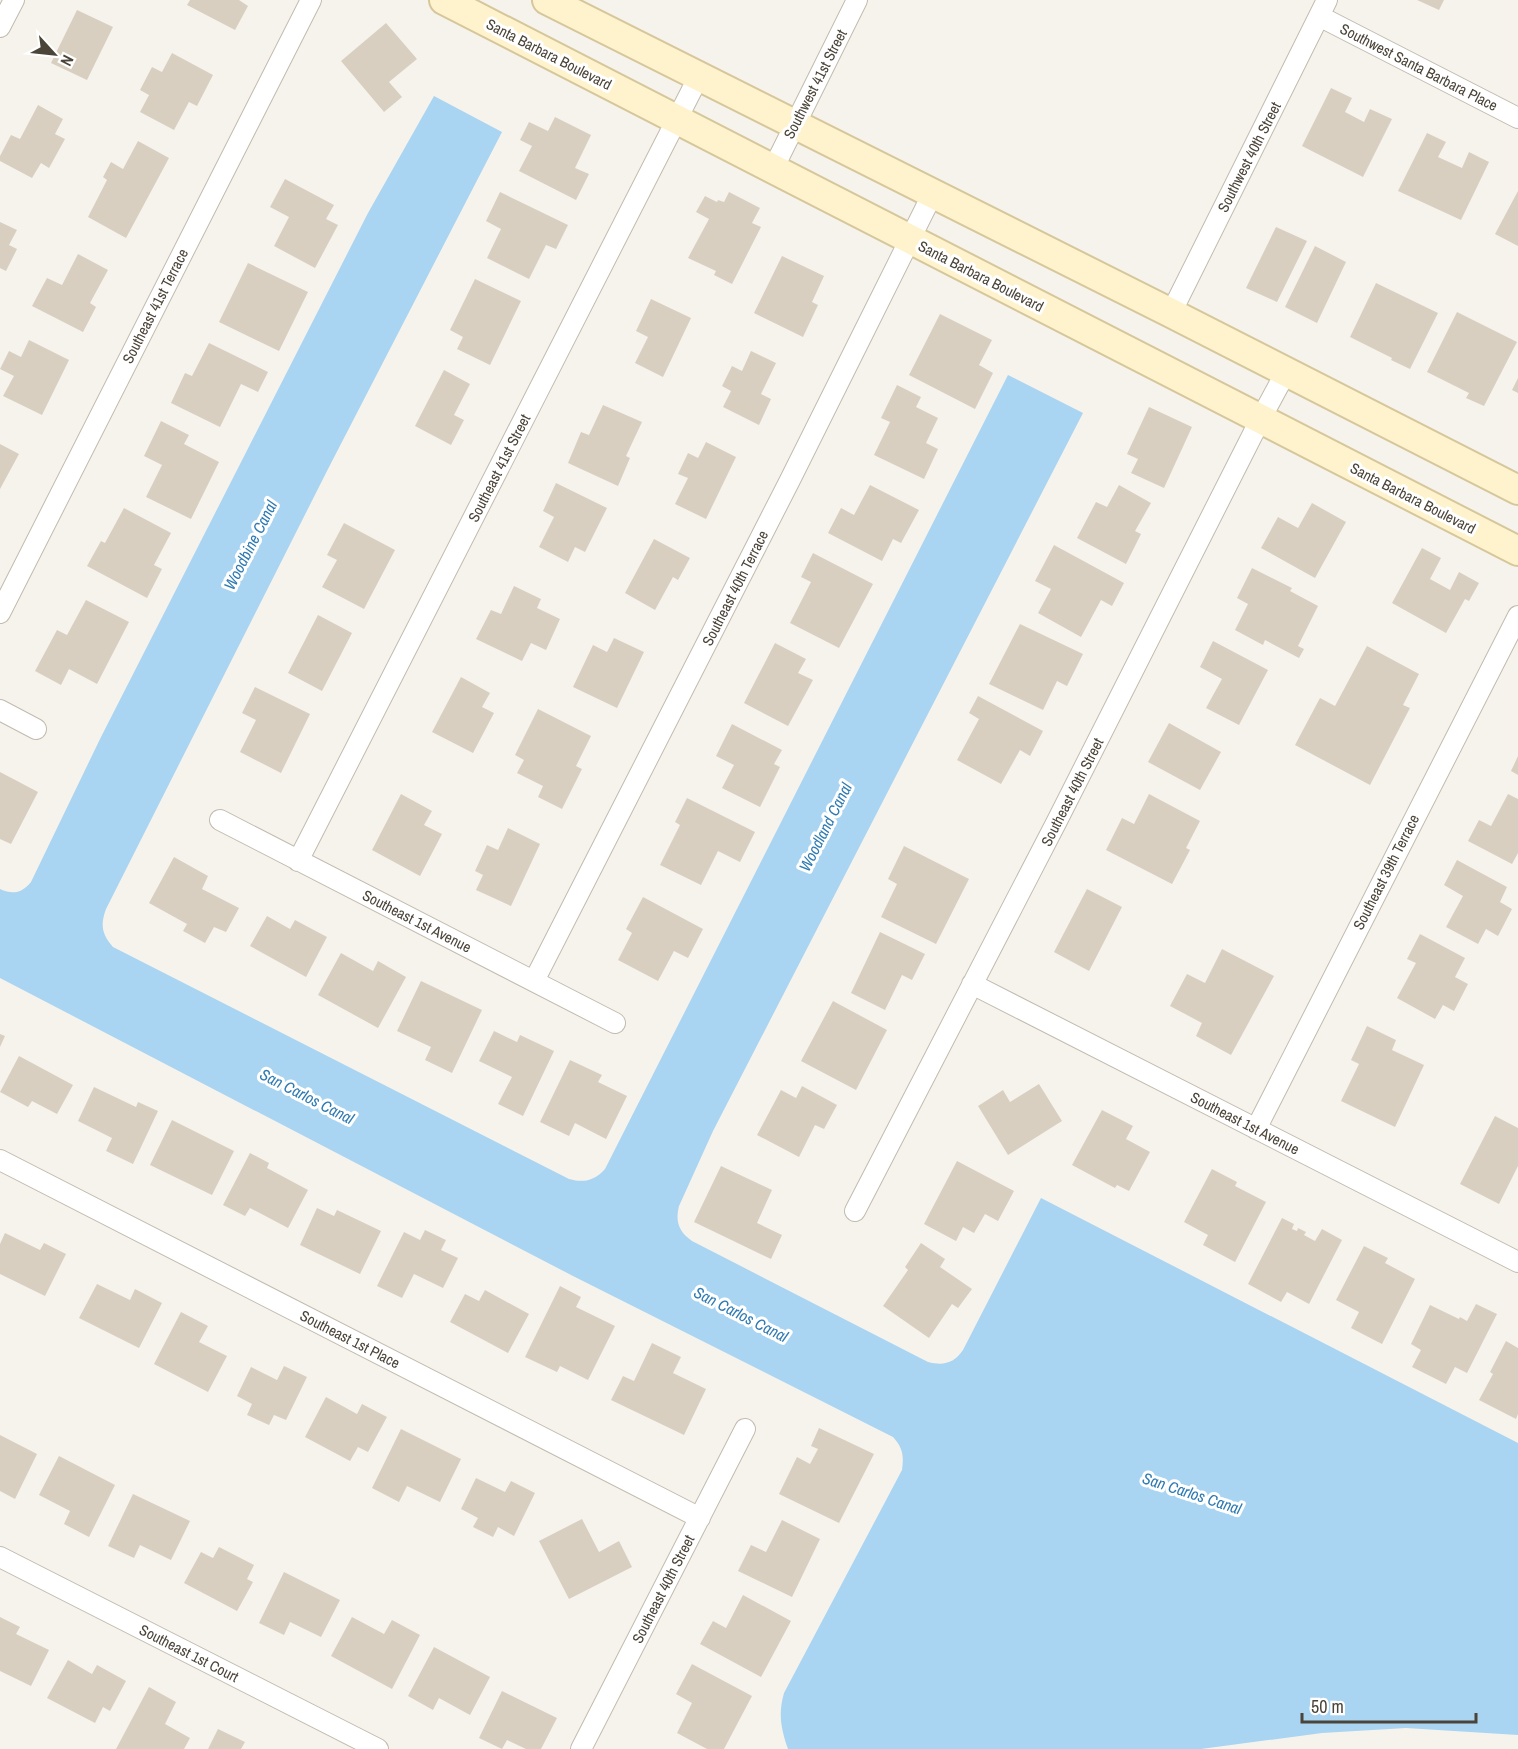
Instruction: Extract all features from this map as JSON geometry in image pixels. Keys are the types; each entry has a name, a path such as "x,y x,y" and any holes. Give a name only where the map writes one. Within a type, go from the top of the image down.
{"main road":[{"name":"Santa Barbara Boulevard","path":"444,0 1518,551"},
{"path":"547,0 1518,490"}],"street":[{"path":"0,27 14,0"},
{"name":"Southeast 41st Terrace","path":"0,613 311,0"},
{"name":"Southwest 41st Street","path":"773,169 857,0"},
{"name":"Southwest Santa Barbara Place","path":"1323,8 1518,118"},
{"name":"Southwest 40th Street","path":"1171,313 1323,8"},
{"name":"Southeast 41st Street","path":"298,861 699,76"},
{"name":"Southeast 40th Terrace","path":"534,981 933,193"},
{"name":"Southeast 40th Street","path":"855,1210 1286,372"},
{"name":"Southeast 39th Terrace","path":"1256,1129 1518,616"},
{"path":"0,710 36,729"},
{"name":"Southeast 1st Avenue","path":"220,820 615,1023"},
{"name":"Southeast 1st Avenue","path":"972,984 1518,1262"},
{"name":"Southeast 1st Place","path":"0,1160 700,1518"},
{"name":"Southeast 40th Street","path":"581,1749 745,1429"},
{"name":"Southeast 1st Court","path":"0,1557 378,1749"}],"water":[{"path":"434,96 502,132 328,469 106,909 103,930 106,938 113,947 569,1179 584,1181 597,1176 605,1169 1008,375 1083,413 713,1131 679,1206 679,1226 692,1241 928,1362 939,1364 952,1361 963,1350 1041,1198 1518,1443 1518,1735 1406,1728 1322,1733 1201,1749 788,1749 781,1721 784,1693 902,1470 902,1452 893,1437 573,1276 0,978 0,889 17,892 31,882 101,737 368,213"}],"building":[{"path":"190,0 239,0 248,6 235,30 187,5"},
{"path":"1417,0 1444,0 1439,10"},
{"path":"77,10 113,27 87,80 51,63"},
{"path":"386,23 417,59 389,82 402,97 384,112 341,61"},
{"path":"172,53 213,75 197,106 189,102 174,130 140,112 149,95 140,90 152,67 162,72"},
{"path":"1331,88 1352,98 1345,112 1364,122 1370,109 1392,119 1363,177 1302,146"},
{"path":"38,105 63,119 55,134 65,139 49,168 41,163 32,178 0,161 0,156 11,135 20,139"},
{"path":"555,117 591,135 575,168 589,174 576,200 519,171 532,146 520,140 529,122 548,131"},
{"path":"1427,133 1446,142 1438,157 1462,168 1469,152 1489,162 1461,220 1398,191"},
{"path":"138,141 169,158 126,238 88,217 107,180 103,177 111,162 123,169"},
{"path":"285,179 334,205 326,219 338,225 315,268 274,246 289,217 270,207"},
{"path":"1518,191 1518,246 1495,234"},
{"path":"500,192 568,225 556,249 546,245 529,279 487,258 501,229 486,221"},
{"path":"729,192 760,208 752,223 761,227 732,284 714,275 716,271 688,258 709,219 696,212 705,196 717,202 718,200 724,202"},
{"path":"0,222 17,230 9,245 17,249 6,271 0,268"},
{"path":"1276,227 1307,241 1277,302 1246,288"},
{"path":"1315,246 1346,262 1317,323 1285,307"},
{"path":"78,254 108,270 90,303 96,307 83,332 32,306 47,278 62,285"},
{"path":"782,256 824,276 812,302 818,305 803,337 754,313"},
{"path":"248,263 308,292 279,351 219,322"},
{"path":"475,279 521,301 490,365 457,349 463,337 450,330"},
{"path":"1376,283 1438,313 1410,369 1350,337"},
{"path":"651,299 691,318 663,377 635,363 648,337 636,331"},
{"path":"1457,312 1517,342 1484,406 1466,398 1469,393 1427,372"},
{"path":"940,314 992,340 979,365 993,373 975,409 909,375"},
{"path":"29,340 69,360 42,415 3,396 14,376 0,369 9,351 21,357"},
{"path":"209,343 268,372 258,392 241,384 220,427 171,403 185,373 192,376"},
{"path":"751,351 776,363 761,394 771,399 759,425 723,407 731,391 722,386 732,366 742,371"},
{"path":"444,370 470,384 454,415 464,420 451,445 415,426"},
{"path":"1518,378 1518,393 1512,390"},
{"path":"897,385 921,397 916,407 938,418 926,443 938,449 924,479 874,455 890,422 881,418"},
{"path":"603,405 642,422 626,456 630,458 618,486 568,463 581,432 589,435"},
{"path":"1149,407 1192,427 1164,488 1131,473 1138,459 1127,454"},
{"path":"161,421 189,435 184,444 219,462 191,519 146,497 162,465 144,456"},
{"path":"706,442 736,457 706,519 675,504 688,478 678,474 688,453 698,458"},
{"path":"0,444 19,454 0,489"},
{"path":"556,483 607,508 585,552 575,547 568,562 539,547 554,517 543,511"},
{"path":"870,485 919,510 901,543 893,539 882,561 828,533 841,508 854,515"},
{"path":"1119,485 1151,503 1135,531 1141,534 1126,564 1077,538 1096,502 1107,507"},
{"path":"1312,503 1346,522 1315,578 1261,548 1278,517 1298,528"},
{"path":"124,508 171,533 154,565 162,569 147,598 87,566 101,541 105,543"},
{"path":"344,523 395,550 364,609 322,587 337,560 327,555"},
{"path":"654,539 690,558 678,580 673,577 655,610 625,593"},
{"path":"1054,545 1124,583 1112,606 1101,600 1081,637 1038,613 1051,589 1035,581"},
{"path":"1422,548 1441,558 1430,579 1450,590 1459,572 1479,583 1469,601 1465,599 1446,633 1392,603"},
{"path":"813,553 873,584 839,648 790,623 811,582 801,577"},
{"path":"1252,568 1292,588 1290,591 1318,606 1298,646 1304,649 1299,658 1265,640 1263,645 1235,630 1248,604 1237,598"},
{"path":"514,586 541,599 537,608 560,619 546,650 531,643 522,661 476,639 491,610 501,614"},
{"path":"86,600 129,622 97,684 69,669 61,685 35,671 57,630 67,635"},
{"path":"318,615 352,633 322,691 288,673"},
{"path":"1020,624 1083,654 1067,686 1057,681 1043,710 989,684"},
{"path":"614,638 644,652 617,708 573,687 593,645 607,652"},
{"path":"1213,641 1268,670 1239,725 1206,708 1222,679 1200,667"},
{"path":"775,643 806,659 798,673 813,680 788,726 744,703"},
{"path":"1367,646 1419,674 1403,705 1410,708 1370,785 1295,745 1320,698 1335,706"},
{"path":"461,677 490,693 482,707 494,713 473,753 432,732"},
{"path":"255,687 310,714 281,773 240,752 256,720 242,713"},
{"path":"978,696 1043,731 1030,756 1020,750 1001,784 957,760 979,719 969,713"},
{"path":"538,709 591,736 576,766 582,769 562,809 538,797 543,786 517,773 524,760 515,755"},
{"path":"1169,723 1221,752 1200,790 1148,762"},
{"path":"732,724 782,750 774,764 780,767 760,807 722,788 734,765 716,756"},
{"path":"1518,756 1518,775 1511,771"},
{"path":"0,772 38,792 11,844 0,839"},
{"path":"401,794 432,811 424,825 442,834 420,876 372,850"},
{"path":"1149,794 1200,821 1186,848 1190,850 1172,884 1106,850 1122,818 1134,824"},
{"path":"1508,794 1518,799 1518,853 1512,864 1468,841 1479,820 1491,826"},
{"path":"687,798 755,832 740,862 718,851 701,885 660,865 680,825 675,822"},
{"path":"508,828 540,844 511,906 476,890 483,875 475,871 487,845 498,850"},
{"path":"904,846 969,879 936,944 881,917 897,884 888,879"},
{"path":"174,857 208,876 202,889 239,908 226,932 214,927 205,943 183,931 187,924 149,903"},
{"path":"1457,860 1507,887 1500,902 1512,909 1498,936 1486,929 1478,944 1446,927 1463,896 1444,885"},
{"path":"1087,889 1122,907 1089,971 1054,952"},
{"path":"643,897 703,929 688,958 674,951 658,981 618,960 632,933 626,929"},
{"path":"267,916 290,929 295,920 327,937 306,977 250,946"},
{"path":"880,932 925,954 912,980 902,975 885,1010 851,993"},
{"path":"1420,934 1465,958 1455,977 1468,984 1454,1011 1443,1005 1435,1019 1397,998 1416,963 1407,959"},
{"path":"1222,949 1274,976 1231,1055 1196,1036 1202,1023 1170,1006 1187,974 1205,983"},
{"path":"341,953 373,971 378,961 406,977 378,1028 318,995"},
{"path":"421,981 482,1010 452,1073 425,1060 431,1047 397,1031"},
{"path":"833,1001 887,1030 856,1090 801,1061"},
{"path":"1367,1026 1396,1040 1392,1050 1424,1065 1395,1127 1341,1101 1359,1064 1351,1060"},
{"path":"494,1031 517,1042 520,1035 554,1051 523,1116 498,1104 512,1077 479,1061"},
{"path":"0,1034 5,1036 0,1047"},
{"path":"19,1056 73,1085 57,1114 32,1101 28,1107 0,1092"},
{"path":"570,1060 602,1075 598,1082 627,1096 606,1139 575,1123 569,1136 540,1122"},
{"path":"1039,1084 1062,1121 1008,1155 978,1106 1003,1090 1010,1102"},
{"path":"802,1086 837,1105 824,1129 815,1125 799,1157 757,1135 781,1090 796,1098"},
{"path":"94,1087 136,1107 138,1102 158,1111 133,1164 106,1151 112,1138 78,1121"},
{"path":"1102,1110 1133,1126 1126,1139 1150,1152 1129,1191 1117,1185 1115,1188 1072,1165"},
{"path":"1495,1116 1518,1128 1518,1166 1499,1204 1460,1184"},
{"path":"172,1120 234,1151 212,1195 150,1165"},
{"path":"250,1153 269,1163 267,1168 308,1190 288,1228 250,1208 245,1216 223,1205"},
{"path":"957,1161 1014,1191 998,1221 985,1214 974,1233 963,1227 956,1241 924,1224"},
{"path":"721,1166 772,1190 757,1223 782,1235 771,1259 694,1222"},
{"path":"1212,1169 1237,1182 1235,1186 1266,1202 1235,1262 1203,1245 1208,1235 1184,1222"},
{"path":"317,1208 334,1216 337,1210 381,1231 360,1274 300,1245"},
{"path":"1282,1218 1294,1224 1292,1229 1297,1231 1298,1228 1306,1232 1304,1235 1315,1241 1322,1229 1342,1240 1309,1304 1287,1292 1281,1302 1248,1284"},
{"path":"425,1230 446,1240 441,1250 458,1258 443,1288 414,1274 402,1298 377,1286 404,1232 420,1240"},
{"path":"5,1233 40,1250 44,1243 66,1254 45,1296 0,1274 0,1244"},
{"path":"921,1243 945,1259 940,1267 972,1289 958,1308 952,1304 929,1338 883,1306 908,1270 905,1267"},
{"path":"1364,1246 1388,1258 1385,1263 1415,1279 1382,1344 1351,1328 1359,1312 1336,1300"},
{"path":"97,1284 130,1300 135,1289 162,1303 139,1348 79,1318"},
{"path":"560,1286 581,1297 576,1307 615,1326 588,1380 560,1366 557,1372 525,1357"},
{"path":"485,1290 529,1314 508,1353 450,1322 465,1294 479,1301"},
{"path":"1476,1304 1497,1314 1467,1373 1455,1367 1446,1384 1412,1367 1421,1350 1411,1344 1430,1305 1467,1321"},
{"path":"181,1312 208,1326 199,1342 227,1356 208,1392 154,1364"},
{"path":"1506,1341 1518,1348 1518,1414 1516,1419 1479,1400 1493,1374 1490,1372"},
{"path":"652,1343 681,1357 673,1373 706,1389 684,1435 611,1400 623,1376 634,1381"},
{"path":"284,1366 307,1377 286,1420 274,1415 269,1425 247,1415 252,1404 237,1396 251,1367 277,1380"},
{"path":"326,1397 357,1414 362,1404 387,1417 368,1452 358,1447 350,1461 305,1437"},
{"path":"819,1428 874,1454 839,1523 779,1494 797,1457 810,1464 818,1449 811,1446"},
{"path":"401,1429 461,1459 440,1502 407,1486 399,1502 372,1488"},
{"path":"0,1435 37,1454 15,1499 0,1491"},
{"path":"59,1456 115,1485 89,1537 64,1524 70,1511 39,1495"},
{"path":"476,1478 505,1492 511,1481 535,1493 514,1536 498,1527 493,1537 473,1527 478,1518 461,1509"},
{"path":"133,1494 190,1521 171,1560 140,1545 134,1558 108,1546"},
{"path":"582,1519 599,1552 619,1541 632,1567 569,1599 539,1541"},
{"path":"782,1520 820,1539 792,1597 738,1571 751,1545 766,1552"},
{"path":"219,1547 254,1565 247,1579 253,1582 237,1611 184,1583 201,1552 213,1558"},
{"path":"284,1572 340,1600 321,1637 290,1622 284,1635 259,1623"},
{"path":"743,1595 791,1621 761,1677 700,1644 713,1621 726,1628"},
{"path":"0,1617 20,1627 16,1634 49,1650 31,1686 0,1671"},
{"path":"352,1617 384,1634 392,1620 420,1635 392,1689 331,1656"},
{"path":"434,1647 490,1677 470,1715 439,1698 433,1710 408,1696"},
{"path":"68,1660 92,1674 97,1665 126,1681 110,1711 103,1707 95,1723 47,1698"},
{"path":"692,1664 752,1696 724,1749 707,1749 677,1733 692,1703 676,1694"},
{"path":"149,1687 176,1702 165,1724 190,1738 184,1749 116,1749"},
{"path":"502,1691 557,1718 541,1749 526,1749 507,1740 502,1749 479,1738"},
{"path":"218,1729 245,1742 241,1749 208,1749"}],"water label":[{"name":"Woodbine Canal","path":"250,545"},
{"name":"Woodland Canal","path":"825,827"},
{"name":"San Carlos Canal","path":"307,1096"},
{"name":"San Carlos Canal","path":"741,1314"},
{"name":"San Carlos Canal","path":"1192,1493"}]}
